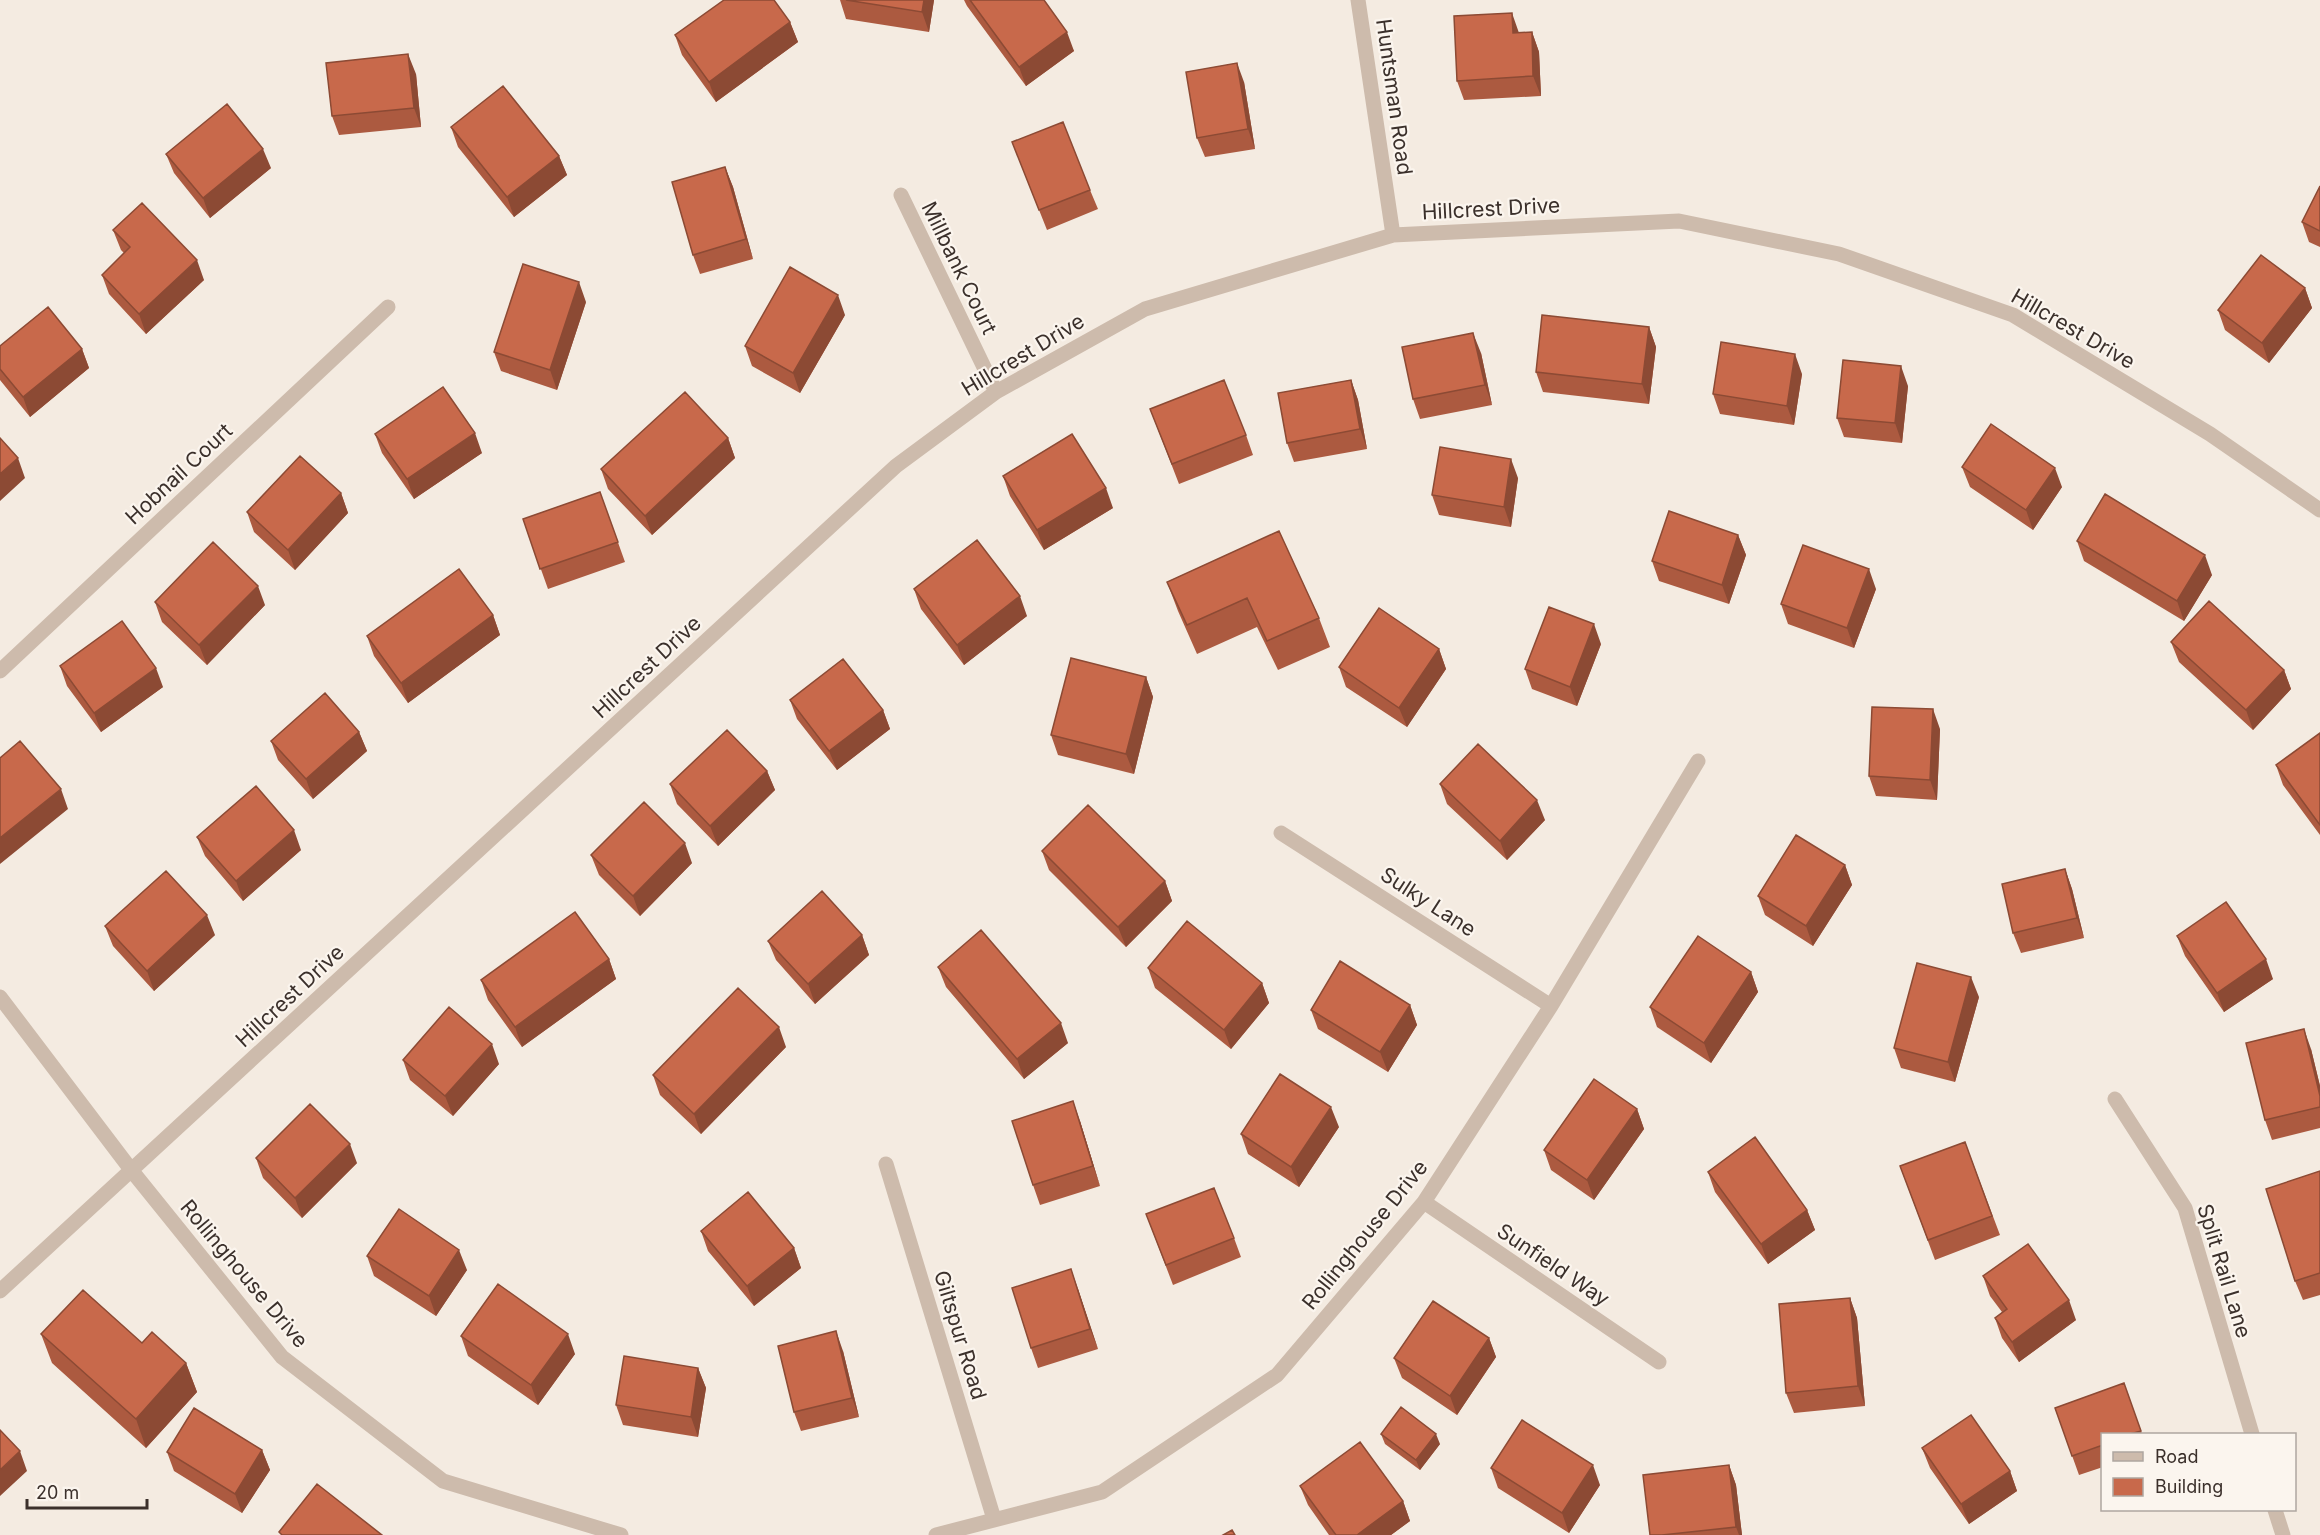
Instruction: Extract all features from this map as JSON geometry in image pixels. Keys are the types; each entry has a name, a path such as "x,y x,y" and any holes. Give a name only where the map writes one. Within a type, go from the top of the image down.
{"street":[{"name":"Huntsman Road","path":"1358,0 1393,235"},
{"name":"Millbank Court","path":"901,195 996,392"},
{"name":"Hillcrest Drive","path":"0,1291 896,466 996,392 1145,309 1393,235 1679,221 1839,254 2013,315 2210,434 2320,510"},
{"name":"Hobnail Court","path":"0,671 388,308"},
{"name":"Rollinghouse Drive","path":"936,1535 1102,1492 1277,1375 1424,1202 1551,1006 1698,761"},
{"name":"Sulky Lane","path":"1281,833 1551,1006"},
{"name":"Rollinghouse Drive","path":"0,998 132,1171 282,1357 443,1481 621,1535"},
{"name":"Split Rail Lane","path":"2115,1099 2185,1208 2252,1433"},
{"name":"Giltspur Road","path":"886,1164 994,1519"},
{"name":"Sunfield Way","path":"1424,1202 1659,1362"},
{"path":"2276,1511 2283,1535"}],"building":[{"path":"724,0 774,0 790,22 709,82 675,35"},
{"path":"846,0 924,0 922,12"},
{"path":"970,0 1044,0 1067,32 1019,67"},
{"path":"1512,13 1513,33 1532,32 1533,76 1457,81 1454,16"},
{"path":"408,54 414,108 332,116 326,63"},
{"path":"1237,63 1248,129 1197,138 1186,72"},
{"path":"503,86 559,156 507,197 451,127"},
{"path":"227,104 263,149 203,198 166,154"},
{"path":"1063,122 1090,190 1039,210 1012,142"},
{"path":"725,167 746,239 693,255 672,182"},
{"path":"2320,186 2320,231 2302,222"},
{"path":"142,203 197,260 139,314 102,275 130,247 113,230"},
{"path":"2261,255 2305,288 2262,343 2218,310"},
{"path":"523,264 579,282 550,370 494,352"},
{"path":"790,267 838,295 793,373 745,346"},
{"path":"48,307 82,349 23,397 0,369 0,346"},
{"path":"1542,315 1649,327 1642,384 1536,372"},
{"path":"1473,333 1485,385 1413,399 1402,347"},
{"path":"1721,342 1795,354 1787,406 1713,394"},
{"path":"1843,360 1901,366 1895,423 1837,418"},
{"path":"1224,380 1246,435 1172,464 1150,409"},
{"path":"1351,380 1360,429 1287,443 1278,393"},
{"path":"443,387 475,433 407,479 375,434"},
{"path":"685,392 728,438 645,516 601,469"},
{"path":"1991,424 2055,468 2026,510 1962,467"},
{"path":"1072,434 1106,488 1037,530 1003,476"},
{"path":"0,438 18,458 0,474"},
{"path":"1440,447 1511,459 1504,507 1432,495"},
{"path":"300,456 341,493 288,550 247,512"},
{"path":"600,492 618,542 540,569 523,519"},
{"path":"2105,494 2205,555 2177,601 2077,541"},
{"path":"1669,511 1738,535 1722,585 1652,561"},
{"path":"1279,531 1319,618 1267,641 1247,598 1187,625 1167,582"},
{"path":"977,540 1020,596 957,645 914,589"},
{"path":"213,542 258,586 199,645 155,602"},
{"path":"1803,545 1869,569 1847,628 1781,604"},
{"path":"459,569 493,615 401,683 367,636"},
{"path":"2209,601 2284,670 2246,710 2171,642"},
{"path":"1549,607 1594,624 1570,687 1525,669"},
{"path":"1379,608 1439,649 1399,708 1339,667"},
{"path":"122,621 156,668 94,713 60,666"},
{"path":"1071,658 1146,677 1126,754 1051,735"},
{"path":"843,659 883,710 829,751 790,700"},
{"path":"325,693 359,732 306,779 271,741"},
{"path":"1872,707 1933,709 1930,780 1869,776"},
{"path":"727,730 767,771 710,826 670,784"},
{"path":"2320,733 2320,825 2276,765"},
{"path":"20,741 61,789 0,838 0,758"},
{"path":"1478,744 1537,800 1500,841 1440,784"},
{"path":"256,786 294,830 236,881 197,837"},
{"path":"644,802 685,843 633,896 591,855"},
{"path":"1088,805 1165,881 1118,927 1042,851"},
{"path":"1796,835 1845,865 1806,926 1758,896"},
{"path":"2065,869 2077,918 2013,933 2002,884"},
{"path":"166,871 207,915 147,971 105,926"},
{"path":"822,891 862,935 808,984 768,941"},
{"path":"2226,902 2266,959 2217,993 2177,936"},
{"path":"575,912 609,959 515,1027 481,980"},
{"path":"1187,921 1262,983 1224,1030 1148,968"},
{"path":"981,930 1061,1023 1017,1059 938,967"},
{"path":"1698,936 1751,972 1704,1043 1650,1007"},
{"path":"1340,961 1410,1005 1380,1052 1311,1010"},
{"path":"1917,963 1971,977 1948,1062 1894,1048"},
{"path":"738,988 779,1027 694,1114 653,1075"},
{"path":"449,1007 492,1044 445,1096 403,1060"},
{"path":"2304,1029 2320,1096 2320,1107 2265,1120 2246,1043"},
{"path":"1280,1074 1331,1107 1291,1167 1241,1134"},
{"path":"1594,1079 1637,1109 1587,1180 1544,1150"},
{"path":"1073,1101 1093,1166 1033,1185 1012,1121"},
{"path":"310,1104 350,1144 295,1198 256,1158"},
{"path":"1755,1137 1807,1210 1761,1244 1708,1172"},
{"path":"1965,1142 1992,1216 1928,1240 1900,1166"},
{"path":"2320,1171 2320,1273 2295,1281 2266,1189"},
{"path":"1214,1188 1234,1238 1166,1265 1146,1214"},
{"path":"748,1192 794,1248 747,1286 701,1231"},
{"path":"399,1209 459,1250 429,1296 367,1256"},
{"path":"2028,1244 2069,1300 2012,1342 1995,1318 2007,1309 1983,1276"},
{"path":"1071,1269 1090,1329 1031,1348 1012,1288"},
{"path":"498,1284 568,1334 531,1385 461,1336"},
{"path":"83,1290 142,1343 152,1332 186,1363 136,1419 41,1334"},
{"path":"1850,1298 1858,1386 1786,1393 1779,1304"},
{"path":"1433,1301 1489,1338 1450,1396 1394,1358"},
{"path":"836,1331 852,1398 794,1412 778,1346"},
{"path":"624,1356 698,1368 691,1417 616,1405"},
{"path":"2124,1383 2141,1431 2101,1433 2101,1446 2072,1456 2055,1408"},
{"path":"1401,1407 1436,1434 1416,1460 1381,1434"},
{"path":"194,1408 262,1450 235,1494 167,1452"},
{"path":"1971,1415 2010,1471 1961,1504 1922,1448"},
{"path":"1522,1420 1593,1465 1562,1513 1491,1468"},
{"path":"0,1430 20,1451 0,1470"},
{"path":"1360,1442 1403,1501 1357,1535 1336,1535 1300,1486"},
{"path":"1729,1465 1736,1527 1650,1535 1643,1475"},
{"path":"317,1484 382,1535 282,1535 279,1532"},
{"path":"1232,1530 1235,1535 1223,1535"}]}
